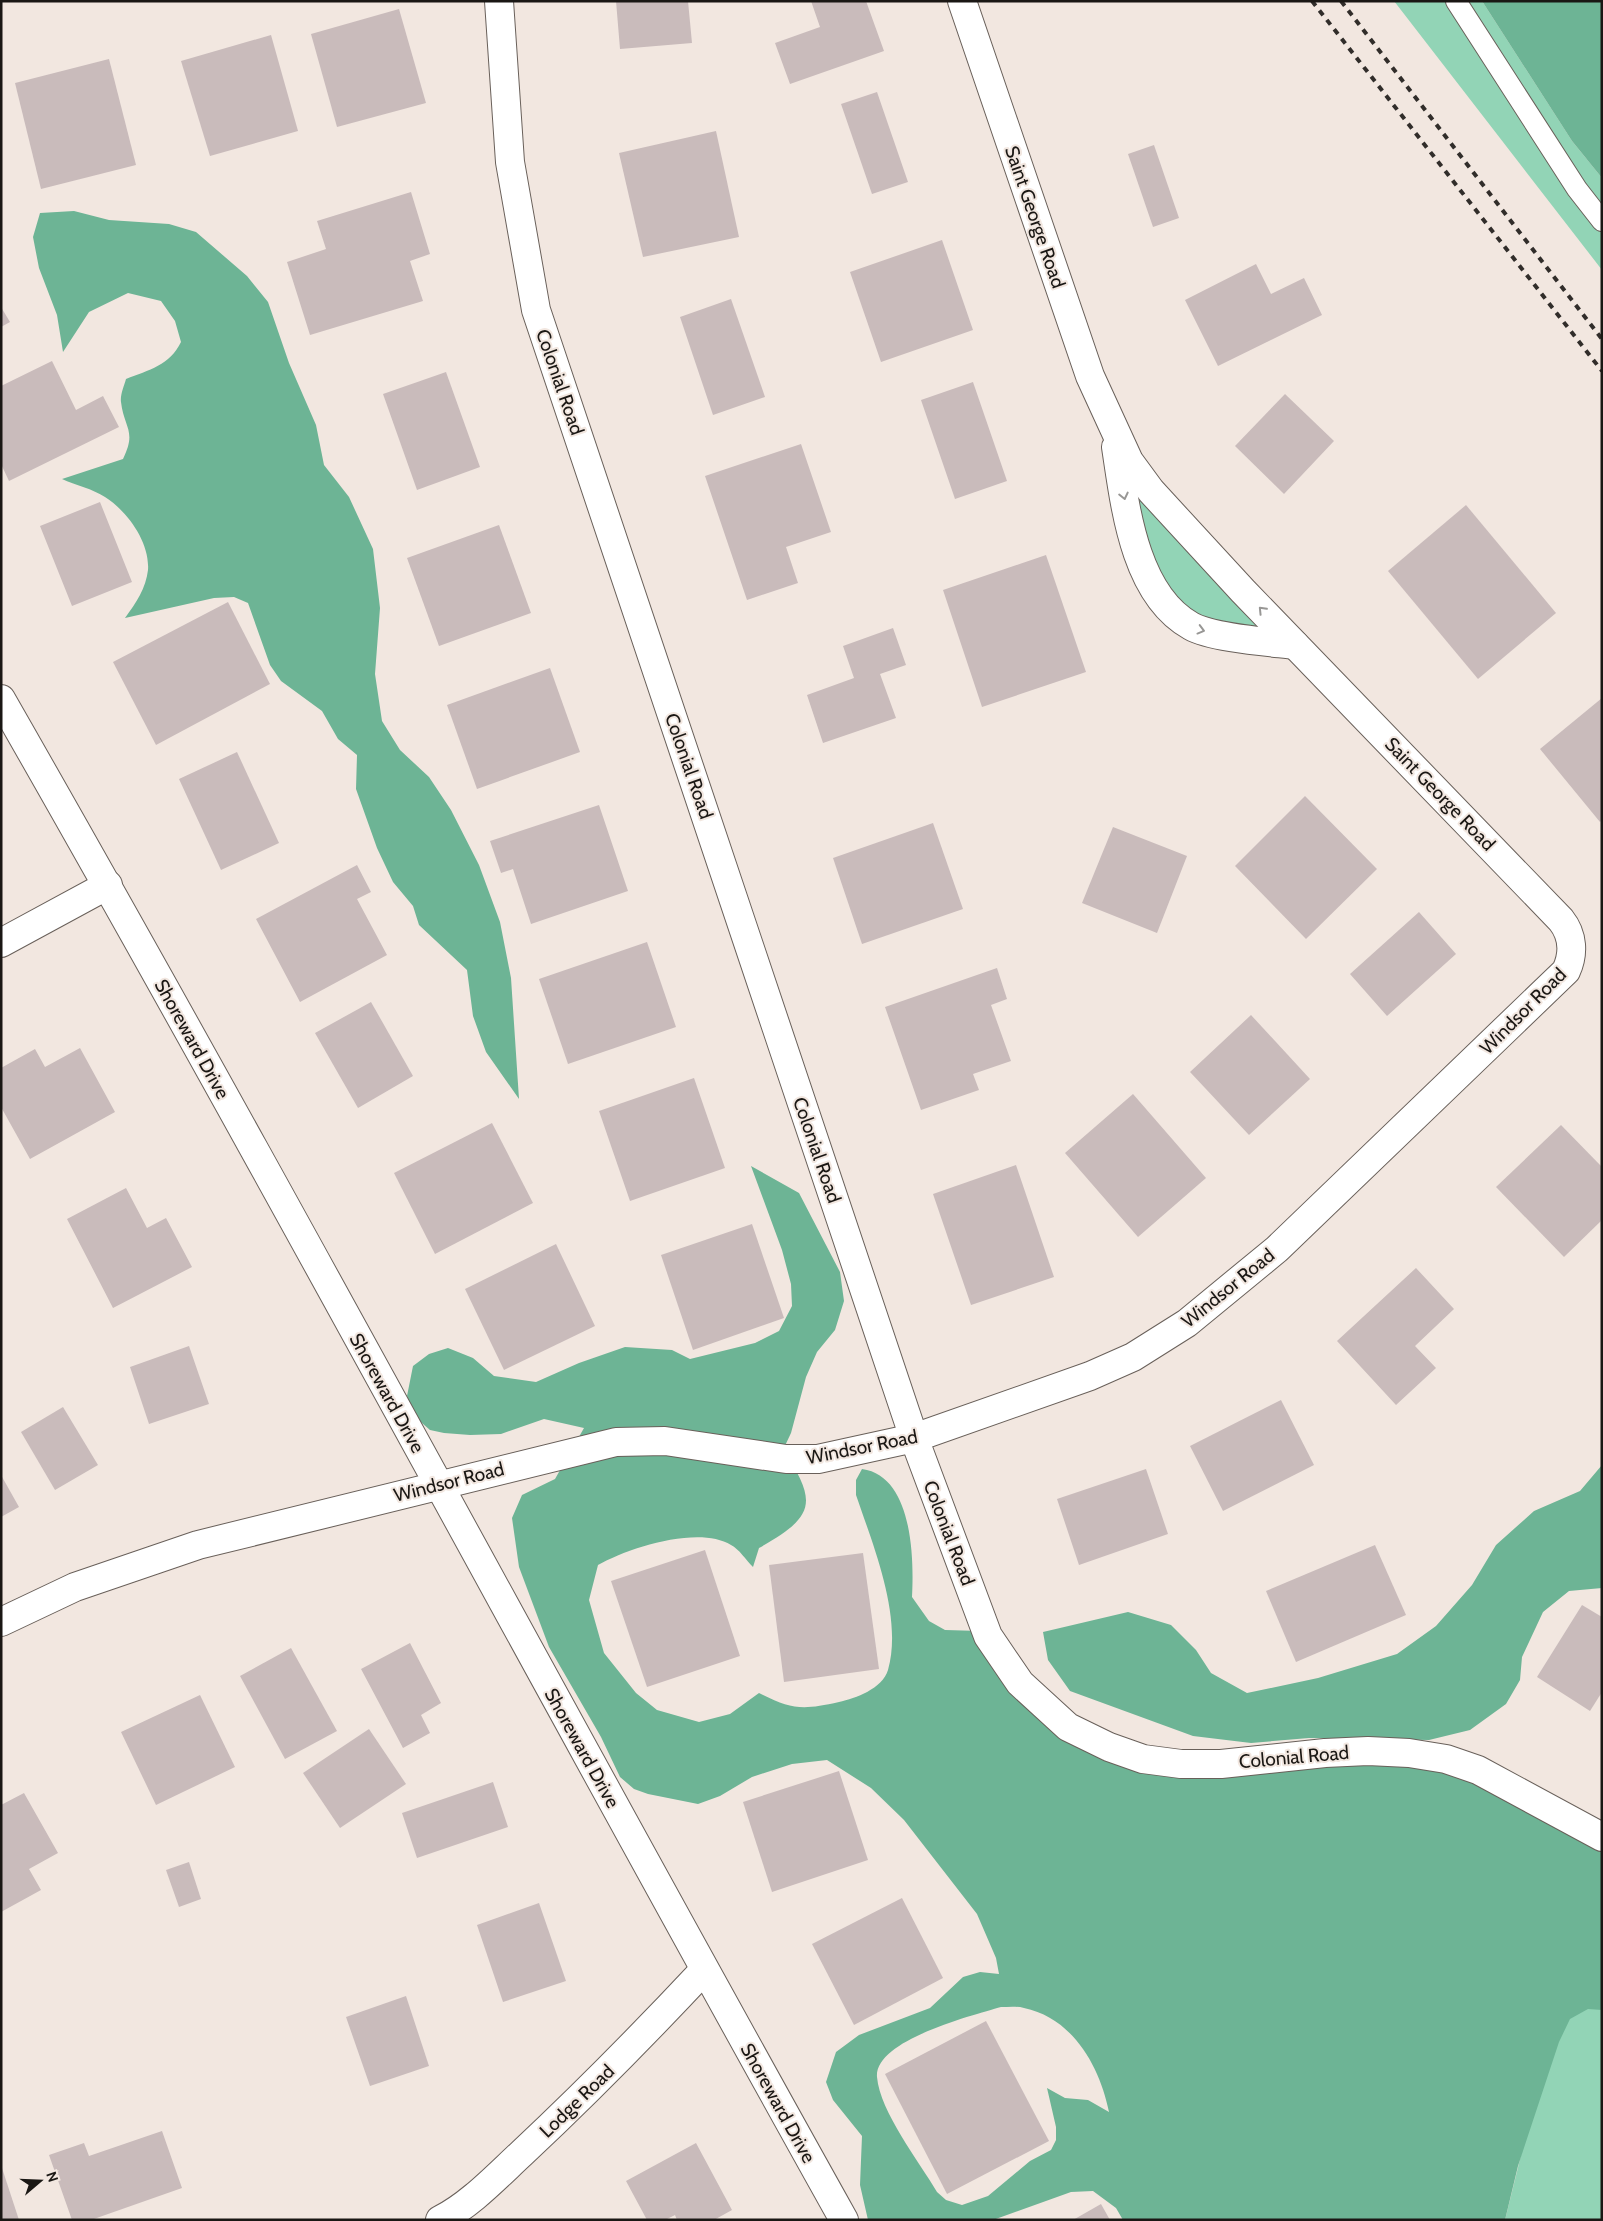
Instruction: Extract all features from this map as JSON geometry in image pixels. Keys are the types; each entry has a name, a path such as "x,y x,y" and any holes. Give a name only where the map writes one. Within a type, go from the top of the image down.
{"street":[{"name":"Colonial Road","path":"499,1 510,162 536,310 914,1438 988,1636 1020,1684 1068,1727 1109,1747 1143,1759 1181,1764 1257,1762 1325,1753 1409,1752 1446,1759 1478,1770 1602,1837"},
{"name":"Saint George Road","path":"962,1 1090,376 1113,430 1129,461 1151,491 1295,645 1561,920 1569,934 1572,950"},
{"name":"Saint George Road","path":"1113,430 1121,479 1135,542 1144,572 1154,591 1170,610 1192,627 1252,640 1295,645"},
{"name":"Shoreward Drive","path":"1,699 108,885 704,1970 844,2220"},
{"path":"1,943 108,885"},
{"name":"Windsor Road","path":"1,1622 74,1587 169,1553 616,1442 665,1441 794,1459 818,1459 914,1438 1090,1376 1133,1357 1187,1323 1277,1249 1561,978 1569,965 1572,950"},
{"name":"Lodge Road","path":"448,2218 579,2100 704,1970"}],"lane":[{"path":"1456,1 1577,189 1602,221"}],"green space":[{"path":"1394,1 1482,1 1572,141 1602,178 1602,270"},
{"path":"1482,1 1602,1 1602,178 1572,141"},
{"path":"74,211 109,220 169,224 196,232 247,276 268,302 289,363 316,425 324,465 349,497 373,549 380,608 375,674 382,721 400,750 429,777 451,810 479,865 500,922 511,978 519,1099 486,1052 473,1016 467,970 419,925 413,906 393,882 377,848 356,789 357,755 338,739 322,711 281,681 270,665 248,603 234,597 214,598 125,618 140,595 147,577 148,559 141,538 129,519 105,497 62,479 123,459 129,442 121,402 126,379 158,366 171,356 181,342 175,321 161,301 128,293 89,312 63,352 57,315 39,268 33,237 40,213"},
{"path":"1124,466 1278,637 1198,623 1158,586"},
{"path":"751,1166 799,1193 840,1272 844,1301 835,1330 817,1352 806,1377 791,1433 783,1450 802,1483 806,1496 805,1507 800,1517 791,1527 759,1548 753,1567 731,1545 717,1539 701,1537 664,1541 645,1546 611,1558 598,1565 589,1600 604,1653 636,1693 657,1710 699,1722 730,1714 759,1693 780,1703 807,1707 827,1705 868,1692 885,1677 888,1670 892,1649 892,1627 878,1558 856,1495 856,1480 862,1469 879,1475 892,1487 901,1503 911,1542 912,1597 929,1621 945,1630 980,1631 1020,1683 1143,1759 1409,1753 1602,1837 1602,2010 1588,2009 1570,2019 1559,2042 1518,2166 1505,2220 1123,2220 1116,2208 1093,2191 1071,2192 993,2220 868,2220 860,2185 862,2136 833,2100 826,2082 836,2052 859,2035 930,2008 963,1977 980,1972 999,1974 996,1958 977,1914 904,1820 871,1788 827,1760 792,1764 752,1777 720,1796 698,1804 648,1794 634,1789 620,1777 601,1737 549,1647 519,1567 512,1518 522,1495 555,1479 584,1428 544,1419 501,1434 470,1435 444,1433 430,1430 415,1417 407,1396 413,1366 429,1354 448,1348 473,1358 494,1376 536,1382 579,1363 625,1347 672,1350 690,1359 755,1343 779,1331 792,1306 791,1284 782,1250","holes":["1001,2007 1021,2007 1041,2013 1057,2022 1070,2033 1082,2047 1099,2078 1109,2112 1088,2100 1065,2098 1047,2088 1056,2127 1056,2140 1051,2150 1030,2161 988,2196 962,2205 946,2200 937,2192 893,2121 885,2105 877,2077 880,2064 891,2052 908,2041 949,2023"]},
{"path":"1602,1465 1602,1588 1569,1591 1543,1612 1522,1657 1520,1680 1506,1704 1470,1730 1429,1740 1309,1738 1251,1743 1193,1736 1070,1691 1048,1660 1043,1632 1128,1612 1171,1625 1196,1650 1211,1673 1247,1693 1318,1678 1397,1654 1436,1626 1472,1585 1496,1545 1534,1511 1580,1491"},
{"path":"1600,1836 1602,1837 1602,2220 1505,2220"}],"building":[{"path":"616,1 688,1 692,43 620,49"},
{"path":"811,1 866,1 884,51 790,84 775,43 820,27"},
{"path":"399,9 426,103 337,127 311,34"},
{"path":"271,35 298,131 210,156 181,61"},
{"path":"109,59 136,165 41,189 15,83"},
{"path":"877,92 908,182 872,194 841,104"},
{"path":"716,131 739,237 643,257 619,153"},
{"path":"1154,145 1179,218 1153,227 1128,154"},
{"path":"411,192 430,254 410,261 423,301 310,335 287,262 326,249 317,221"},
{"path":"942,240 973,330 881,362 850,272"},
{"path":"1256,264 1271,294 1304,278 1322,315 1218,366 1185,300"},
{"path":"731,299 765,397 713,415 680,317"},
{"path":"1,307 10,322 1,327"},
{"path":"52,361 76,410 103,396 119,427 9,481 1,464 1,386"},
{"path":"446,372 480,467 417,490 383,394"},
{"path":"973,382 1007,481 955,499 921,400"},
{"path":"1285,394 1334,441 1284,494 1235,446"},
{"path":"801,444 831,532 786,547 798,583 747,600 705,476"},
{"path":"100,502 132,582 72,606 40,526"},
{"path":"1466,505 1556,613 1478,679 1388,571"},
{"path":"499,525 531,613 439,646 407,558"},
{"path":"1046,555 1086,672 982,707 943,590"},
{"path":"228,602 270,684 156,745 113,662"},
{"path":"893,628 906,665 880,674 896,718 823,743 807,695 854,678 843,646"},
{"path":"550,668 580,752 477,789 447,705"},
{"path":"1602,698 1602,820 1600,822 1540,749"},
{"path":"237,752 279,843 221,870 179,779"},
{"path":"1305,796 1377,869 1306,939 1235,866"},
{"path":"599,805 628,891 531,924 513,869 501,873 490,841"},
{"path":"933,823 963,909 862,944 833,858"},
{"path":"1113,827 1187,856 1157,933 1082,903"},
{"path":"357,865 371,892 357,899 387,955 300,1002 256,919"},
{"path":"1419,912 1456,954 1387,1016 1350,974"},
{"path":"647,942 676,1027 568,1064 539,979"},
{"path":"997,968 1007,999 991,1005 1011,1061 973,1074 979,1090 921,1110 885,1007"},
{"path":"371,1002 413,1076 358,1108 315,1033"},
{"path":"1251,1015 1310,1079 1249,1135 1190,1072"},
{"path":"80,1048 115,1112 30,1159 1,1107 1,1068 35,1049 45,1067"},
{"path":"694,1078 725,1168 630,1201 599,1111"},
{"path":"1133,1094 1206,1178 1138,1237 1065,1153"},
{"path":"492,1123 533,1203 435,1254 394,1173"},
{"path":"1561,1125 1602,1167 1602,1220 1564,1257 1496,1187"},
{"path":"1016,1165 1054,1277 971,1305 933,1194"},
{"path":"126,1188 147,1228 166,1218 192,1267 113,1308 67,1219"},
{"path":"752,1224 784,1318 693,1350 661,1255"},
{"path":"556,1244 595,1326 504,1370 465,1289"},
{"path":"1416,1268 1454,1309 1415,1346 1436,1368 1396,1405 1337,1341"},
{"path":"189,1346 209,1404 149,1424 130,1367"},
{"path":"1281,1400 1314,1465 1223,1511 1190,1446"},
{"path":"63,1407 98,1465 55,1490 21,1432"},
{"path":"1146,1469 1168,1534 1079,1565 1057,1499"},
{"path":"1,1475 19,1507 1,1517"},
{"path":"1375,1545 1406,1615 1296,1662 1266,1591"},
{"path":"705,1550 740,1656 647,1687 611,1581"},
{"path":"863,1553 879,1669 784,1682 769,1565"},
{"path":"1582,1605 1602,1617 1602,1692 1590,1711 1537,1677"},
{"path":"410,1643 441,1703 421,1715 430,1733 403,1748 361,1669"},
{"path":"291,1648 337,1731 285,1759 240,1676"},
{"path":"200,1695 235,1767 156,1805 121,1732"},
{"path":"369,1729 406,1784 340,1828 303,1773"},
{"path":"839,1771 868,1860 772,1892 743,1802"},
{"path":"493,1782 508,1827 417,1858 402,1813"},
{"path":"24,1793 58,1853 29,1869 41,1890 1,1912 1,1805"},
{"path":"189,1862 201,1899 179,1907 166,1870"},
{"path":"902,1898 943,1978 854,2025 812,1944"},
{"path":"539,1903 566,1981 503,2002 477,1925"},
{"path":"406,1996 429,2066 370,2086 346,2017"},
{"path":"986,2021 1049,2141 947,2194 885,2074"},
{"path":"162,2131 182,2188 91,2220 72,2220 49,2155 84,2143 89,2156"},
{"path":"696,2143 732,2210 714,2220 677,2220 675,2215 665,2220 647,2220 626,2181"},
{"path":"2,2168 19,2220 1,2220"},
{"path":"1101,2204 1110,2220 1073,2220"}],"railway":[{"path":"1312,1 1602,371"},
{"path":"1341,1 1602,339"}]}
